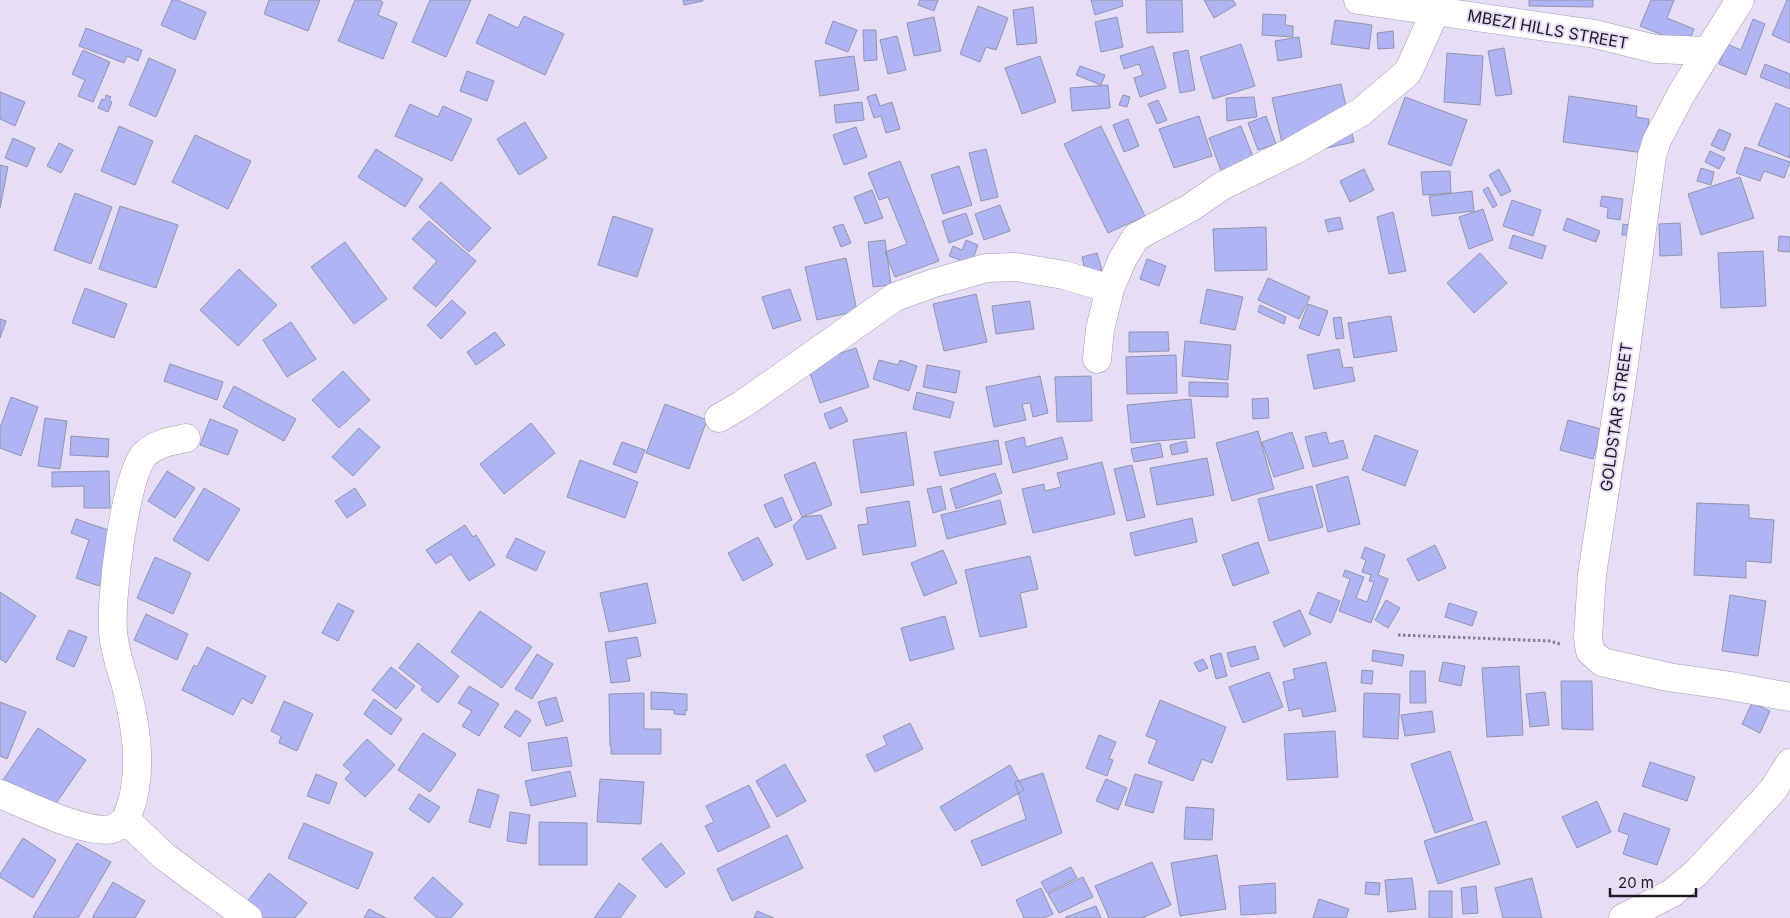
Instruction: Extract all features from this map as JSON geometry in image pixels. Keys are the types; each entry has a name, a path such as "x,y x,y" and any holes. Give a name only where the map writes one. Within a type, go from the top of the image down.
{"street":[{"name":"MBEZI HILLS STREET","path":"1358,0 1595,34 1655,49 1708,51"},
{"name":"GOLDSTAR STREET","path":"1590,651 1588,638 1592,575 1621,387 1652,156 1657,140 1683,91 1740,0"},
{"path":"1097,359 1100,329 1110,289 1122,260 1136,237 1190,208 1222,186 1291,152 1361,112 1408,72 1436,10"},
{"path":"719,418 743,404 895,297 934,283 986,268 1016,267 1064,275 1110,289"},
{"path":"0,794 60,819 80,825 112,829 126,820 135,788 137,769 136,742 128,696 115,647 112,612 124,518 136,470 143,456 155,446 186,438"},
{"path":"1590,651 1602,662 1649,673 1790,697"},
{"path":"1623,918 1672,893 1696,873 1768,796 1790,763"},
{"path":"126,820 165,856 248,918"}],"path":[{"path":"1398,635 1550,641 1590,651"}],"building":[{"path":"172,0 177,0 206,12 195,40 161,25"},
{"path":"269,0 320,0 308,31 264,14"},
{"path":"355,0 379,0 383,2 378,15 397,23 383,59 338,41"},
{"path":"430,0 471,0 446,57 412,42"},
{"path":"683,0 703,0 703,1 684,5"},
{"path":"920,0 938,0 934,11 918,5"},
{"path":"1091,0 1122,0 1123,6 1095,15"},
{"path":"1146,0 1182,0 1183,32 1147,33"},
{"path":"1204,0 1233,0 1236,5 1214,18"},
{"path":"1529,0 1593,0 1593,7 1529,6"},
{"path":"1651,0 1674,0 1667,18 1694,29 1688,45 1640,26"},
{"path":"1787,0 1790,0 1790,43 1772,35"},
{"path":"978,6 1008,18 996,50 986,47 980,62 960,54"},
{"path":"1033,7 1037,43 1017,45 1013,10"},
{"path":"489,14 518,28 524,16 564,34 545,75 476,43"},
{"path":"1263,14 1286,15 1285,25 1293,26 1293,37 1262,35"},
{"path":"934,17 941,51 914,56 907,23"},
{"path":"1117,17 1123,47 1101,52 1095,22"},
{"path":"1753,19 1765,24 1746,75 1719,64 1727,44 1741,50"},
{"path":"1335,20 1372,25 1369,49 1331,44"},
{"path":"833,21 857,30 848,52 825,43"},
{"path":"86,28 142,50 138,61 127,56 124,63 79,46"},
{"path":"863,30 876,30 877,60 864,61"},
{"path":"1393,31 1394,48 1378,49 1377,33"},
{"path":"897,36 906,70 888,74 880,40"},
{"path":"1299,37 1302,57 1278,61 1275,41"},
{"path":"1241,44 1255,86 1213,99 1200,57"},
{"path":"1153,46 1166,88 1140,97 1134,78 1143,75 1139,64 1124,69 1120,56"},
{"path":"1504,48 1512,94 1496,96 1488,51"},
{"path":"83,50 110,62 93,102 78,96 85,80 72,74"},
{"path":"1188,50 1195,90 1180,93 1173,53"},
{"path":"1447,53 1483,56 1480,105 1444,102"},
{"path":"854,56 859,90 820,96 815,61"},
{"path":"1040,56 1056,102 1022,114 1005,68"},
{"path":"149,58 176,70 156,117 129,105"},
{"path":"1765,64 1790,74 1790,89 1760,77"},
{"path":"1080,66 1105,75 1101,85 1076,75"},
{"path":"467,71 494,81 487,101 460,91"},
{"path":"1341,84 1354,142 1285,157 1272,98"},
{"path":"1108,85 1110,108 1072,111 1070,88"},
{"path":"0,92 25,102 15,126 0,119"},
{"path":"876,94 880,106 892,102 900,129 886,133 881,116 874,118 867,97"},
{"path":"106,95 111,97 109,101 112,102 108,112 98,108 102,99 105,100"},
{"path":"1123,95 1130,97 1127,107 1119,105"},
{"path":"1569,96 1637,106 1636,117 1649,119 1644,153 1563,142"},
{"path":"1254,97 1257,117 1227,121 1226,98"},
{"path":"1405,97 1467,120 1451,166 1388,144"},
{"path":"1158,100 1167,120 1157,124 1148,104"},
{"path":"862,102 864,120 836,123 834,105"},
{"path":"1776,103 1790,109 1790,158 1758,145"},
{"path":"410,104 438,117 443,106 472,119 452,161 395,136"},
{"path":"1199,116 1212,156 1174,168 1159,129"},
{"path":"1266,116 1276,144 1258,150 1248,123"},
{"path":"1128,119 1139,146 1124,152 1113,125"},
{"path":"525,122 547,158 519,175 497,139"},
{"path":"119,126 153,141 135,185 101,171"},
{"path":"1101,126 1145,216 1108,233 1064,144"},
{"path":"1241,126 1257,167 1224,179 1209,138"},
{"path":"856,127 867,157 844,165 833,135"},
{"path":"1719,129 1731,134 1724,151 1711,145"},
{"path":"195,135 251,161 228,209 172,182"},
{"path":"13,138 35,148 27,167 5,158"},
{"path":"59,143 73,150 61,173 47,166"},
{"path":"1745,147 1790,162 1784,178 1764,171 1760,181 1736,173"},
{"path":"376,149 423,179 405,207 358,177"},
{"path":"986,149 998,197 981,201 969,153"},
{"path":"1710,151 1725,158 1719,169 1705,162"},
{"path":"900,161 939,261 895,277 885,252 907,244 888,197 879,200 868,173"},
{"path":"0,165 8,167 0,208"},
{"path":"959,166 972,205 943,214 931,175"},
{"path":"1701,168 1714,172 1711,185 1697,181"},
{"path":"1364,169 1374,190 1350,202 1340,181"},
{"path":"1499,169 1511,191 1501,196 1489,175"},
{"path":"1450,171 1451,193 1423,195 1421,172"},
{"path":"1740,177 1754,218 1701,235 1688,194"},
{"path":"441,182 491,228 469,252 419,207"},
{"path":"1488,187 1497,205 1493,208 1483,190"},
{"path":"872,190 883,218 865,224 854,197"},
{"path":"1472,191 1474,211 1432,216 1429,196"},
{"path":"75,193 112,207 91,264 54,250"},
{"path":"1602,196 1623,199 1620,220 1607,218 1608,208 1600,206"},
{"path":"1512,200 1541,210 1533,236 1503,226"},
{"path":"1000,205 1010,231 984,240 975,214"},
{"path":"120,206 178,225 156,288 99,269"},
{"path":"1483,209 1493,240 1469,249 1459,217"},
{"path":"1393,212 1406,271 1389,274 1377,217"},
{"path":"966,213 973,234 949,243 942,221"},
{"path":"613,216 653,229 637,277 598,265"},
{"path":"1340,217 1343,229 1328,232 1325,220"},
{"path":"1567,218 1600,231 1596,242 1563,230"},
{"path":"429,221 476,261 436,307 413,288 437,261 412,239"},
{"path":"1680,223 1682,255 1660,256 1659,224"},
{"path":"843,224 851,243 841,247 833,227"},
{"path":"1623,224 1629,225 1627,235 1622,235"},
{"path":"1266,227 1267,270 1215,271 1213,229"},
{"path":"1513,235 1546,246 1542,259 1509,248"},
{"path":"1779,236 1790,237 1790,252 1778,251"},
{"path":"885,240 891,285 873,287 868,242"},
{"path":"966,240 978,245 971,264 949,256 953,246 962,250"},
{"path":"345,242 387,299 354,324 311,267"},
{"path":"1763,251 1766,306 1721,308 1718,253"},
{"path":"1097,253 1102,270 1086,274 1082,257"},
{"path":"1480,253 1507,283 1474,313 1447,283"},
{"path":"846,258 857,311 817,320 805,267"},
{"path":"1147,259 1166,266 1159,286 1140,279"},
{"path":"239,269 277,305 238,346 200,310"},
{"path":"1268,278 1310,297 1299,319 1258,300"},
{"path":"85,288 127,304 114,338 72,323"},
{"path":"790,289 801,320 773,329 762,297"},
{"path":"1207,289 1243,297 1235,330 1200,323"},
{"path":"976,294 987,342 944,351 933,304"},
{"path":"452,300 466,313 441,339 427,325"},
{"path":"1030,301 1034,329 996,334 992,306"},
{"path":"1308,304 1328,311 1319,336 1299,328"},
{"path":"1260,305 1286,317 1284,324 1258,312"},
{"path":"1391,316 1397,351 1354,358 1348,323"},
{"path":"1341,317 1344,338 1336,339 1333,318"},
{"path":"0,319 6,321 0,338"},
{"path":"291,322 316,359 287,377 263,340"},
{"path":"495,332 505,345 476,365 467,352"},
{"path":"1129,332 1168,332 1169,351 1129,352"},
{"path":"1185,341 1231,345 1228,380 1182,376"},
{"path":"856,348 869,387 820,403 807,364"},
{"path":"1339,349 1343,368 1352,367 1355,381 1314,389 1307,355"},
{"path":"1176,355 1177,393 1127,394 1126,357"},
{"path":"879,360 898,365 900,360 917,366 909,391 873,379"},
{"path":"170,364 223,382 217,400 164,381"},
{"path":"927,365 960,371 956,393 923,387"},
{"path":"343,371 370,400 339,428 312,400"},
{"path":"1040,376 1048,413 1033,417 1030,403 1022,404 1026,420 994,427 986,387"},
{"path":"1091,376 1092,421 1057,422 1055,377"},
{"path":"1189,382 1228,383 1228,397 1189,396"},
{"path":"234,386 296,419 284,441 223,407"},
{"path":"917,392 954,402 950,418 913,409"},
{"path":"11,397 38,407 21,456 0,448 0,428"},
{"path":"1268,398 1269,418 1253,419 1252,399"},
{"path":"1191,399 1195,438 1131,443 1127,405"},
{"path":"665,404 707,420 689,469 646,453"},
{"path":"841,407 848,421 830,429 824,414"},
{"path":"45,418 67,421 60,469 38,466"},
{"path":"210,419 238,430 228,455 200,445"},
{"path":"1568,420 1601,429 1593,459 1560,450"},
{"path":"531,423 555,453 504,494 480,464"},
{"path":"359,428 380,447 353,476 332,457"},
{"path":"1258,431 1274,489 1232,501 1216,443"},
{"path":"906,432 914,485 861,493 853,440"},
{"path":"1292,432 1304,468 1274,477 1262,442"},
{"path":"1326,432 1329,444 1343,440 1348,458 1313,467 1305,437"},
{"path":"1375,435 1418,451 1405,486 1362,470"},
{"path":"71,436 109,439 108,457 70,455"},
{"path":"1024,437 1026,447 1062,437 1068,459 1013,473 1005,442"},
{"path":"998,440 1002,464 940,476 934,452"},
{"path":"1186,441 1188,452 1172,455 1170,445"},
{"path":"622,442 645,450 636,473 613,464"},
{"path":"1160,443 1163,457 1134,462 1131,449"},
{"path":"1207,458 1214,495 1157,505 1150,468"},
{"path":"580,460 638,482 625,518 567,497"},
{"path":"815,462 832,505 802,517 784,475"},
{"path":"1102,462 1115,514 1033,533 1022,489 1044,484 1045,491 1061,487 1057,473"},
{"path":"1132,465 1145,517 1127,521 1114,469"},
{"path":"109,471 110,508 84,508 84,486 52,487 52,472"},
{"path":"167,471 195,488 175,518 148,501"},
{"path":"995,473 1002,493 956,509 950,489"},
{"path":"1348,476 1360,524 1328,532 1316,485"},
{"path":"941,486 946,509 933,513 927,489"},
{"path":"1312,486 1323,527 1269,541 1258,499"},
{"path":"204,488 240,509 208,561 173,540"},
{"path":"355,488 366,505 347,518 335,501"},
{"path":"782,497 792,520 775,528 764,505"},
{"path":"1000,500 1006,524 947,539 941,515"},
{"path":"909,501 916,546 863,555 858,525 868,524 866,508"},
{"path":"1697,503 1749,505 1749,518 1774,520 1771,563 1746,561 1746,578 1694,575"},
{"path":"821,515 836,548 807,560 793,526 802,517"},
{"path":"1192,518 1197,542 1135,556 1130,533"},
{"path":"76,519 117,533 99,586 76,578 89,540 71,533"},
{"path":"465,525 473,537 476,535 495,565 469,581 451,554 436,564 426,550"},
{"path":"758,537 773,565 743,581 728,553"},
{"path":"516,538 545,552 536,571 506,557"},
{"path":"1258,542 1269,573 1233,586 1222,555"},
{"path":"1435,545 1446,568 1418,581 1407,559"},
{"path":"1365,547 1385,555 1378,575 1388,579 1371,623 1339,611 1350,579 1343,576 1345,570 1364,577 1356,598 1367,602 1374,582 1369,581 1371,575 1362,572 1366,560 1361,558"},
{"path":"943,550 957,583 924,596 911,563"},
{"path":"1030,556 1038,589 1020,593 1027,627 980,637 965,570"},
{"path":"155,557 191,573 173,614 137,598"},
{"path":"647,583 656,623 609,632 600,593"},
{"path":"0,592 36,616 6,663 0,659"},
{"path":"1318,592 1340,601 1331,623 1309,614"},
{"path":"1730,595 1766,601 1758,656 1722,651"},
{"path":"1386,600 1400,608 1388,628 1375,620"},
{"path":"338,603 354,611 338,641 322,633"},
{"path":"1449,603 1477,612 1472,626 1445,617"},
{"path":"1300,610 1311,634 1284,647 1273,622"},
{"path":"480,611 532,647 502,688 451,652"},
{"path":"146,614 188,634 177,660 134,640"},
{"path":"945,616 954,649 910,661 901,628"},
{"path":"69,630 87,637 74,667 56,659"},
{"path":"637,637 641,656 626,659 630,681 611,683 605,642"},
{"path":"418,643 459,676 438,703 421,690 423,687 399,668"},
{"path":"1255,646 1259,659 1231,667 1227,653"},
{"path":"207,647 266,676 252,704 242,698 233,715 182,690 194,665 197,667"},
{"path":"1373,650 1404,655 1402,666 1372,661"},
{"path":"1221,653 1227,676 1216,679 1210,656"},
{"path":"537,654 553,664 532,699 515,689"},
{"path":"1203,659 1208,668 1199,672 1194,663"},
{"path":"1326,662 1336,711 1303,717 1301,708 1289,711 1283,682 1295,679 1293,669"},
{"path":"1443,662 1465,666 1461,686 1439,681"},
{"path":"1519,666 1523,735 1487,737 1482,668"},
{"path":"391,667 415,686 396,709 372,690"},
{"path":"1362,670 1373,671 1372,684 1361,683"},
{"path":"1410,671 1425,671 1426,703 1410,703"},
{"path":"1269,672 1283,707 1243,723 1229,687"},
{"path":"1561,681 1592,681 1593,730 1562,729"},
{"path":"469,686 499,704 479,736 462,726 472,711 458,703"},
{"path":"651,692 687,694 687,711 685,710 685,715 674,714 674,710 651,709"},
{"path":"1545,692 1549,725 1530,727 1526,694"},
{"path":"644,693 644,729 661,729 661,754 611,754 609,694"},
{"path":"1364,693 1400,694 1398,739 1363,737"},
{"path":"556,697 563,721 546,726 538,702"},
{"path":"374,699 402,719 391,735 364,714"},
{"path":"1160,700 1226,727 1212,763 1202,759 1193,781 1148,763 1157,740 1146,736"},
{"path":"284,701 313,714 297,751 279,743 281,736 271,731"},
{"path":"0,702 26,712 7,759 0,756"},
{"path":"1752,703 1770,711 1760,733 1742,724"},
{"path":"516,710 531,720 520,737 504,727"},
{"path":"1432,711 1435,732 1405,736 1401,715"},
{"path":"910,723 923,749 875,772 866,755 887,745 883,736"},
{"path":"38,728 86,760 50,812 3,780"},
{"path":"1335,731 1338,777 1287,780 1284,734"},
{"path":"423,733 456,754 430,792 398,770"},
{"path":"1099,735 1116,742 1109,759 1113,760 1107,776 1086,768"},
{"path":"567,737 572,766 532,771 528,743"},
{"path":"367,739 395,765 365,797 345,779 351,772 343,765"},
{"path":"1450,751 1473,820 1435,833 1411,764"},
{"path":"1650,762 1695,777 1687,801 1642,786"},
{"path":"785,764 806,801 777,817 756,781"},
{"path":"1010,765 1024,790 955,831 940,807"},
{"path":"570,771 576,796 531,806 525,781"},
{"path":"1043,773 1062,833 982,866 971,841 1026,819 1015,782"},
{"path":"316,774 337,783 329,804 307,796"},
{"path":"1135,774 1162,782 1153,813 1125,805"},
{"path":"600,779 644,782 641,824 597,822"},
{"path":"1106,779 1127,788 1118,810 1096,801"},
{"path":"749,785 770,827 718,852 705,826 714,822 706,806"},
{"path":"478,789 499,795 490,828 469,822"},
{"path":"419,794 440,807 429,823 409,809"},
{"path":"1597,801 1611,832 1577,848 1562,817"},
{"path":"1186,807 1214,809 1212,840 1184,839"},
{"path":"510,812 530,815 526,844 507,841"},
{"path":"1624,813 1670,829 1657,865 1623,854 1629,835 1618,831"},
{"path":"1486,821 1500,864 1438,884 1424,841"},
{"path":"539,822 587,823 587,865 539,865"},
{"path":"304,823 373,853 358,889 288,858"},
{"path":"787,835 803,868 732,901 717,869"},
{"path":"23,838 56,860 33,898 0,877 0,874"},
{"path":"77,843 111,862 78,918 33,917"},
{"path":"661,843 685,873 666,888 642,859"},
{"path":"1217,855 1226,909 1180,916 1171,863"},
{"path":"1152,862 1171,905 1142,918 1109,918 1095,886"},
{"path":"1071,867 1077,878 1047,893 1041,882"},
{"path":"269,873 307,903 295,918 264,918 246,903"},
{"path":"433,877 463,904 451,918 437,918 414,898"},
{"path":"1083,877 1093,897 1059,913 1048,894"},
{"path":"1412,878 1416,909 1388,912 1385,880"},
{"path":"1532,878 1542,918 1503,918 1495,888"},
{"path":"113,882 145,901 135,918 92,918"},
{"path":"1366,882 1380,883 1379,895 1365,894"},
{"path":"619,883 636,896 620,918 594,918"},
{"path":"1275,883 1276,913 1241,915 1239,886"},
{"path":"1476,886 1478,913 1463,914 1461,888"},
{"path":"1041,888 1053,914 1044,918 1024,918 1016,900"},
{"path":"1429,891 1452,891 1452,918 1429,918"},
{"path":"1319,899 1349,909 1346,918 1313,918"},
{"path":"1096,906 1101,918 1066,918 1066,917"},
{"path":"369,909 386,918 364,918"},
{"path":"757,911 774,918 754,918"}]}
